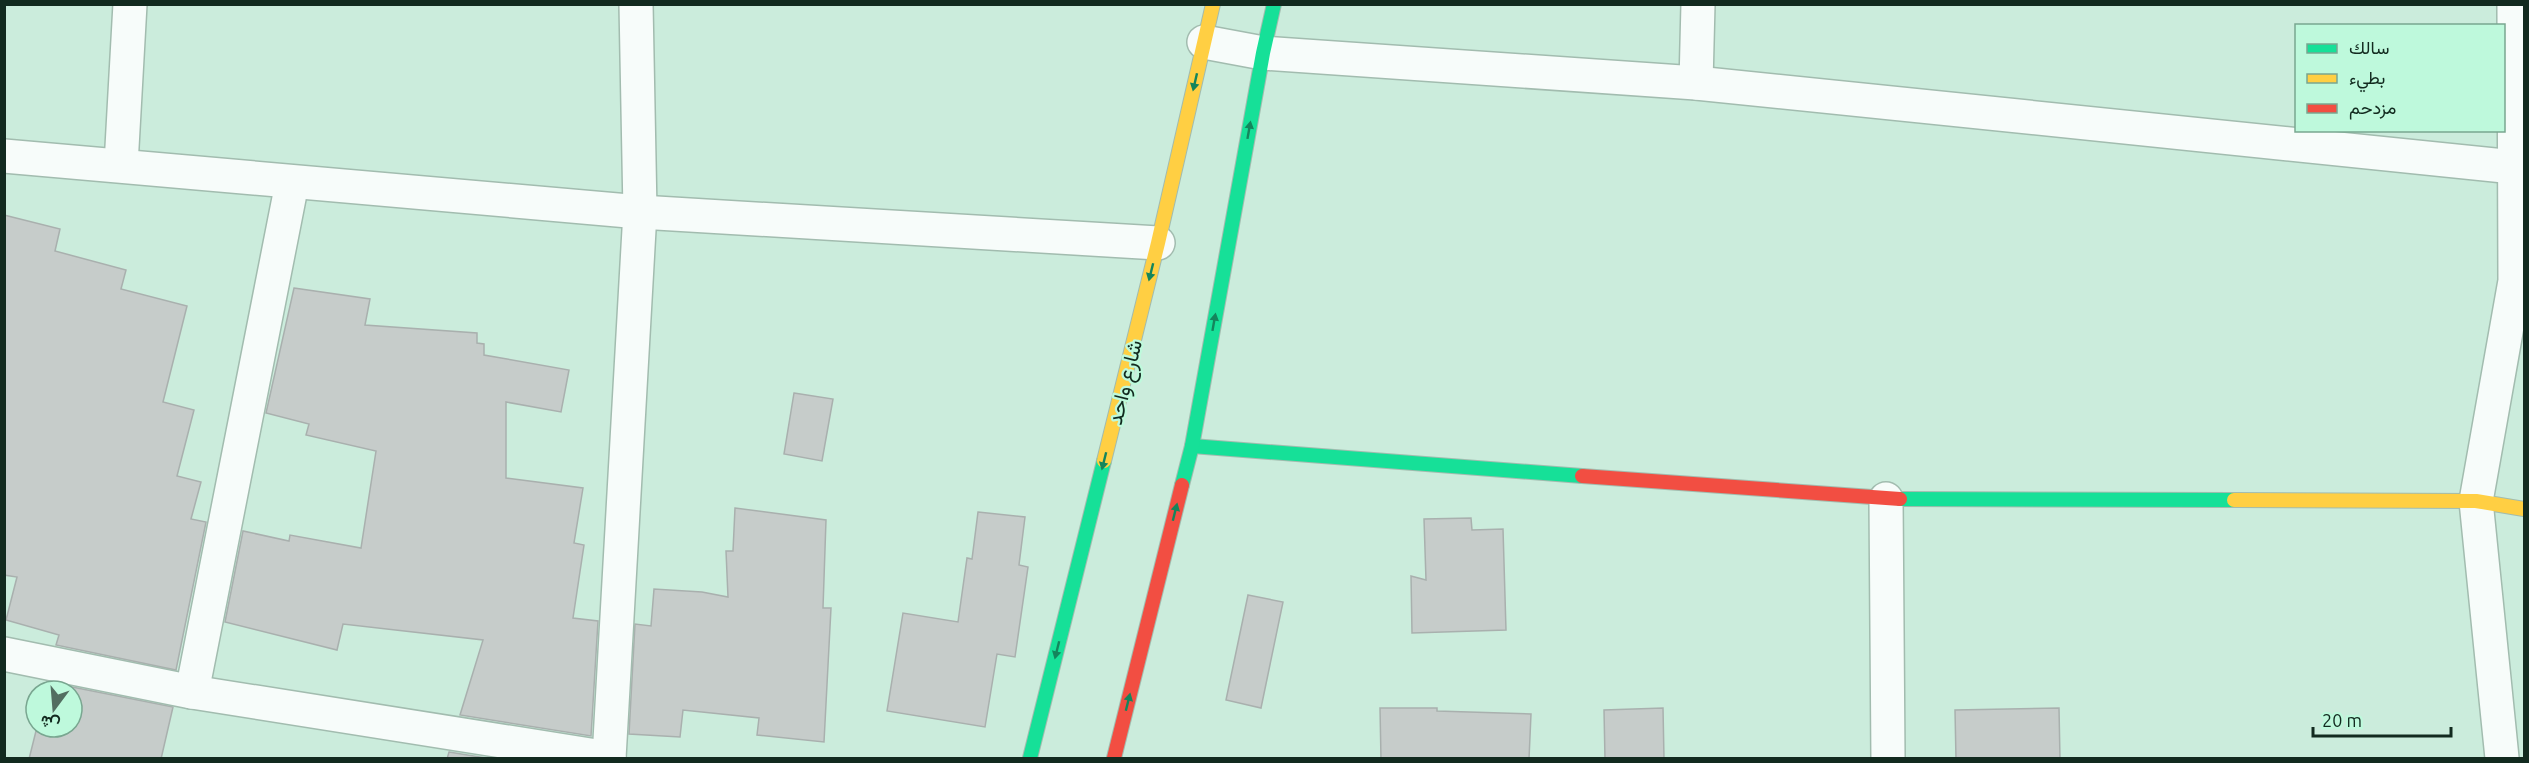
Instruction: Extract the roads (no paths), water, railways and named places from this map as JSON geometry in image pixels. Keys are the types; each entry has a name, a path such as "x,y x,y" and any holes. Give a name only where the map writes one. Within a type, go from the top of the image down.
{"street":[{"path":"121,165 130,4"},
{"path":"4,654 192,692 609,759 640,212 636,4"},
{"name":"شارع واحد","path":"1030,759 1158,243 1213,4"},
{"path":"1114,759 1192,446 1263,53 1274,4"},
{"path":"1696,83 1698,4"},
{"path":"2502,759 2476,501 2520,282 2514,167 2514,4"},
{"path":"1204,42 1263,53 1696,83 2514,167"},
{"path":"4,156 640,212 1158,243"},
{"path":"192,692 292,183"},
{"path":"1192,446 1886,499 2476,501 2524,509"},
{"path":"1886,499 1888,759"}]}
